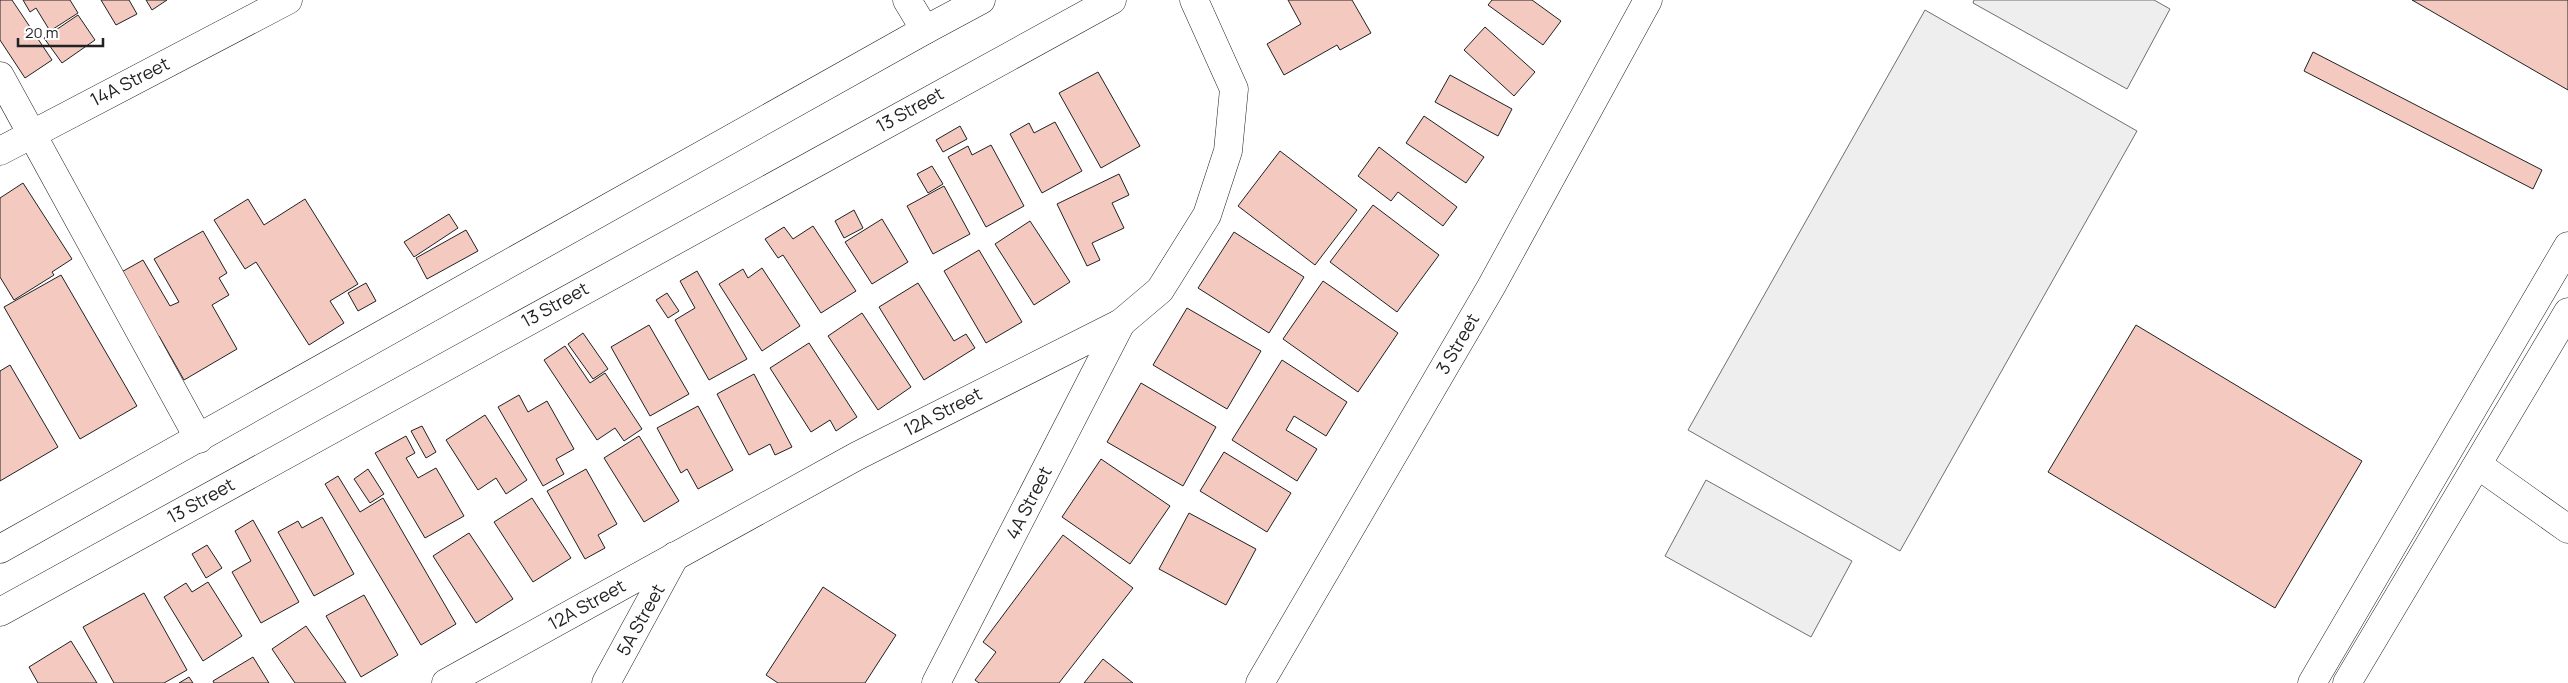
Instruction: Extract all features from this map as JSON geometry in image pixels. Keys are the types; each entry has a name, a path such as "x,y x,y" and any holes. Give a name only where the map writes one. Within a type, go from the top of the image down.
{"street":[{"name":"14A Street","path":"0,151 288,0"},
{"path":"907,0 925,30"},
{"path":"0,550 925,30 982,0"},
{"name":"13 Street","path":"0,612 1112,0"},
{"name":"12A Street","path":"446,683 857,456 1122,323 1160,290 1207,215 1228,151 1234,88 1220,62 1194,0"},
{"name":"3 Street","path":"1260,683 1491,287 1648,0"},
{"path":"0,76 199,439"},
{"path":"2312,683 2568,246"},
{"path":"2347,683 2568,312"},
{"name":"4A Street","path":"936,683 1122,323"},
{"path":"2437,469 2471,476 2568,529"},
{"name":"5A Street","path":"606,683 675,556"}],"shaded area":[{"path":"1974,0 2154,0 2170,9 2127,89 1973,3"},
{"path":"1925,10 2137,131 1900,551 1688,430"},
{"path":"1706,480 1852,561 1811,637 1665,556"}],"building":[{"path":"0,0 12,0 52,60 25,78 0,40"},
{"path":"23,0 70,0 78,13 50,31 36,8 30,12"},
{"path":"101,0 129,0 137,14 116,25"},
{"path":"146,0 167,0 152,10"},
{"path":"1288,0 1352,0 1371,33 1340,50 1337,45 1284,75 1267,44 1301,24"},
{"path":"1492,0 1532,0 1561,21 1543,45 1488,5"},
{"path":"2412,0 2568,0 2568,90"},
{"path":"78,15 95,40 62,63 44,38"},
{"path":"1485,27 1535,72 1514,96 1464,50"},
{"path":"2313,52 2542,170 2533,189 2304,71"},
{"path":"1098,72 1140,146 1101,168 1059,93"},
{"path":"1450,75 1512,109 1498,136 1435,102"},
{"path":"1424,116 1484,157 1466,183 1406,143"},
{"path":"1055,122 1082,171 1042,193 1010,134 1029,123 1034,133"},
{"path":"960,126 967,139 943,152 936,140"},
{"path":"991,145 1024,206 986,227 948,157 968,146 972,155"},
{"path":"1379,147 1457,207 1443,226 1398,192 1391,201 1358,176"},
{"path":"1280,151 1357,210 1315,265 1238,206"},
{"path":"932,166 943,184 928,193 917,174"},
{"path":"1119,174 1129,195 1112,203 1124,228 1092,243 1100,260 1087,266 1057,204"},
{"path":"23,183 72,259 52,272 54,275 14,300 0,277 0,198"},
{"path":"944,186 970,234 933,254 907,206"},
{"path":"248,199 264,225 305,199 358,284 330,301 344,323 309,345 256,262 245,269 214,220"},
{"path":"1373,205 1439,255 1397,312 1330,262"},
{"path":"854,210 863,228 844,238 835,221"},
{"path":"449,214 458,228 414,257 404,242"},
{"path":"882,219 908,262 872,284 845,242"},
{"path":"1030,221 1070,282 1034,305 995,244"},
{"path":"813,226 856,291 821,313 783,255 778,258 765,239 784,227 793,239"},
{"path":"466,230 478,251 427,279 416,258"},
{"path":"203,231 227,273 219,278 229,295 212,305 237,349 184,380 159,336 154,339 118,274 143,260 170,306 179,302 154,259"},
{"path":"1234,232 1304,277 1269,333 1198,288"},
{"path":"979,250 1022,322 986,343 944,271"},
{"path":"762,268 800,326 762,351 719,284 743,269 748,278"},
{"path":"697,271 747,359 709,380 675,320 695,308 680,281"},
{"path":"61,275 137,406 80,439 4,307"},
{"path":"1323,281 1398,333 1358,392 1283,339"},
{"path":"366,283 376,301 358,311 348,293"},
{"path":"918,283 954,341 966,334 975,348 924,380 879,307"},
{"path":"667,293 679,311 668,318 656,300"},
{"path":"1187,308 1261,351 1227,409 1153,365"},
{"path":"862,313 911,387 878,410 828,336"},
{"path":"649,325 689,394 650,416 611,347"},
{"path":"2136,325 2362,461 2275,608 2048,472"},
{"path":"583,333 608,369 593,379 568,344"},
{"path":"809,343 857,417 836,431 830,420 811,432 770,368"},
{"path":"565,346 590,383 605,373 642,429 624,441 615,428 597,440 544,360"},
{"path":"1282,360 1347,402 1326,436 1294,416 1286,430 1317,449 1297,481 1232,440"},
{"path":"10,365 58,447 0,481 0,371"},
{"path":"754,374 792,447 775,455 770,444 749,455 717,394"},
{"path":"1141,383 1216,427 1183,486 1107,442"},
{"path":"519,395 528,412 547,401 574,449 556,459 564,474 543,486 498,407"},
{"path":"698,406 733,470 698,489 687,469 681,473 657,428"},
{"path":"485,415 527,480 506,494 496,478 478,490 446,440"},
{"path":"422,426 436,452 426,458 411,431"},
{"path":"406,436 415,453 406,458 418,478 436,468 464,516 425,538 375,453"},
{"path":"639,436 679,501 644,522 604,458"},
{"path":"1224,452 1291,493 1267,532 1200,491"},
{"path":"1101,459 1170,506 1130,564 1062,517"},
{"path":"368,469 384,494 370,503 354,479"},
{"path":"586,469 617,524 598,535 605,548 585,559 547,491"},
{"path":"338,476 360,512 383,498 456,624 421,645 325,484"},
{"path":"532,498 571,558 533,582 494,522"},
{"path":"1189,513 1256,549 1226,605 1159,569"},
{"path":"322,517 354,574 314,596 278,532 298,521 302,528"},
{"path":"253,520 299,602 261,623 232,572 251,561 235,531"},
{"path":"469,533 513,599 476,623 433,556"},
{"path":"1063,535 1133,588 1059,683 979,683 975,680 996,652 983,642"},
{"path":"207,545 222,568 206,578 192,554"},
{"path":"208,582 242,636 203,661 164,597 186,583 192,592"},
{"path":"823,587 896,635 865,683 778,683 766,675"},
{"path":"144,593 187,670 164,683 114,683 83,627"},
{"path":"364,595 398,655 361,677 326,616"},
{"path":"306,626 346,683 295,683 272,649"},
{"path":"71,641 97,683 38,683 29,667"},
{"path":"253,657 269,683 214,683 213,681"},
{"path":"1103,659 1133,683 1084,683"},
{"path":"189,677 193,683 179,683"}]}
